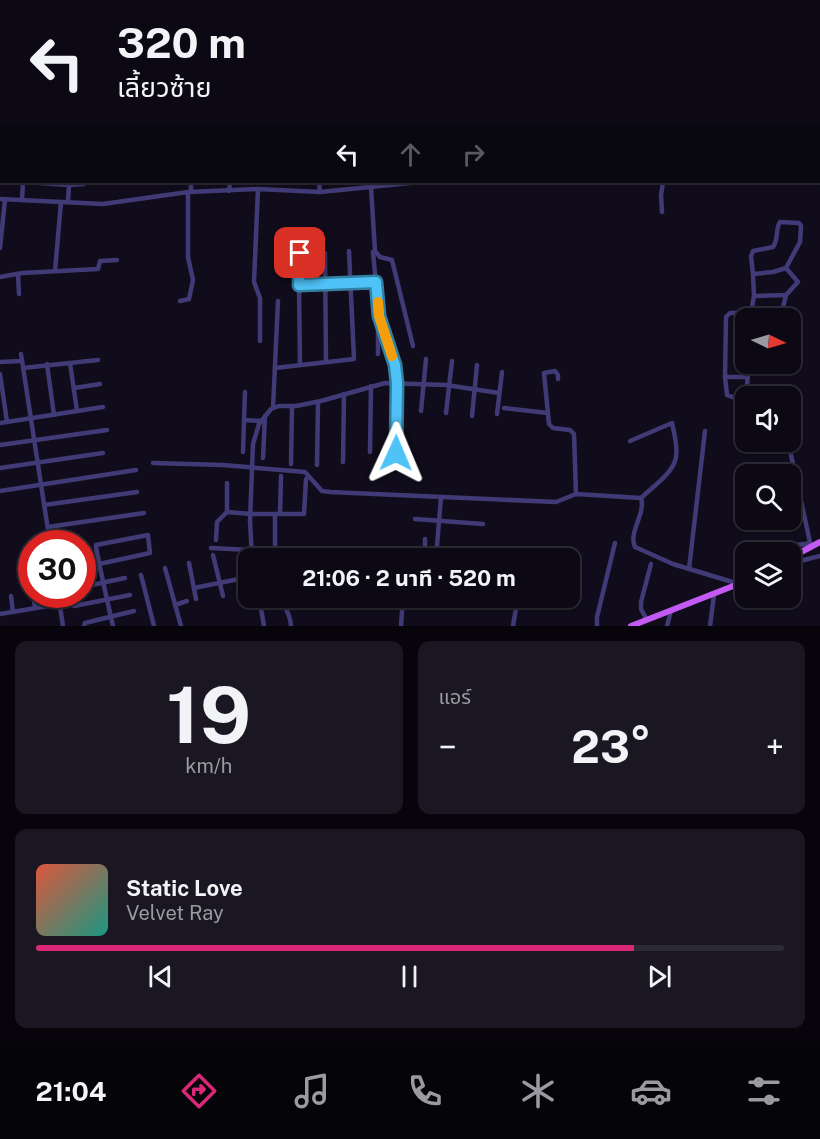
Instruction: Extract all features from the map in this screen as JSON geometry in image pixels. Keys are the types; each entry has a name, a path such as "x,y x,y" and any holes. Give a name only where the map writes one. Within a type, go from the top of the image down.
{"main road":[{"path":"801,551 820,542"},
{"path":"631,626 735,586"}],"street":[{"path":"22,200 23,183"},
{"path":"56,183 69,185 85,183"},
{"path":"180,301 189,299 193,288 188,256 191,183"},
{"path":"229,191 230,183"},
{"path":"319,183 320,192"},
{"path":"0,248 3,199 103,204 189,191 258,189 320,192 403,183"},
{"path":"662,212 663,183"},
{"path":"68,202 69,185"},
{"path":"373,185 375,251 380,257 392,260 413,346"},
{"path":"258,189 254,282 260,298 260,341"},
{"path":"55,271 61,202"},
{"path":"751,308 754,296 752,253 773,247 777,240 778,224 784,221 795,222 801,226 800,242 786,268 753,274"},
{"path":"275,368 354,359 349,251"},
{"path":"373,252 379,316 378,354"},
{"path":"300,253 300,365"},
{"path":"325,253 326,362"},
{"path":"0,277 98,269 100,261 117,260"},
{"path":"783,308 786,295 798,282 786,268"},
{"path":"18,274 19,294"},
{"path":"299,285 376,282"},
{"path":"754,296 786,295"},
{"path":"273,408 278,301"},
{"path":"735,314 730,313 726,317 725,376 727,395 735,398"},
{"path":"379,316 395,365 396,453"},
{"path":"21,354 48,528 144,513"},
{"path":"421,411 426,359"},
{"path":"23,368 98,360"},
{"path":"0,362 22,361"},
{"path":"446,413 452,361"},
{"path":"70,363 77,411"},
{"path":"47,364 54,415"},
{"path":"472,416 477,365"},
{"path":"558,379 555,371 544,373 550,427 570,430 574,434 578,494"},
{"path":"497,414 502,372"},
{"path":"0,374 7,422"},
{"path":"725,376 748,377 747,386"},
{"path":"250,548 253,444 263,419 273,408 318,402 385,383 449,386 499,393"},
{"path":"74,388 100,384"},
{"path":"370,452 371,386"},
{"path":"243,452 245,392"},
{"path":"343,462 344,394"},
{"path":"317,465 318,402"},
{"path":"291,464 292,406"},
{"path":"0,423 103,407"},
{"path":"504,408 548,412"},
{"path":"244,420 263,419"},
{"path":"263,419 263,458"},
{"path":"153,463 305,472 326,492 556,502 578,494 641,498 669,472 675,463 676,452 672,423 630,441"},
{"path":"0,445 106,430"},
{"path":"689,569 705,431"},
{"path":"790,452 811,545 801,545"},
{"path":"0,468 103,453"},
{"path":"0,491 136,470"},
{"path":"274,545 281,476"},
{"path":"227,512 304,514 306,479"},
{"path":"216,540 217,522 227,512 227,483"},
{"path":"44,505 137,492"},
{"path":"437,548 441,497"},
{"path":"641,498 643,504 633,544 664,561 735,581"},
{"path":"415,519 483,524"},
{"path":"99,564 150,554 148,535 98,544 96,547 99,564 113,626"},
{"path":"425,539 425,548"},
{"path":"597,626 597,617 615,543"},
{"path":"212,548 238,549"},
{"path":"213,555 223,596"},
{"path":"801,560 820,556"},
{"path":"189,563 196,599"},
{"path":"647,620 641,609 641,602 651,564"},
{"path":"165,568 181,626"},
{"path":"141,575 154,626"},
{"path":"96,584 125,578"},
{"path":"194,588 238,579"},
{"path":"96,601 130,595"},
{"path":"710,626 714,595"},
{"path":"11,596 13,612"},
{"path":"175,605 187,601"},
{"path":"0,614 35,608"},
{"path":"61,608 63,626"},
{"path":"261,608 264,626"},
{"path":"285,608 291,626"},
{"path":"401,626 402,608"},
{"path":"513,626 516,608"},
{"path":"84,626 85,623 134,611"},
{"path":"667,626 671,611"}],"slow traffic":[{"path":"378,302 379,316 392,356"}],"route":[{"path":"300,253 299,285 376,282 379,316 395,365 396,453"}]}
